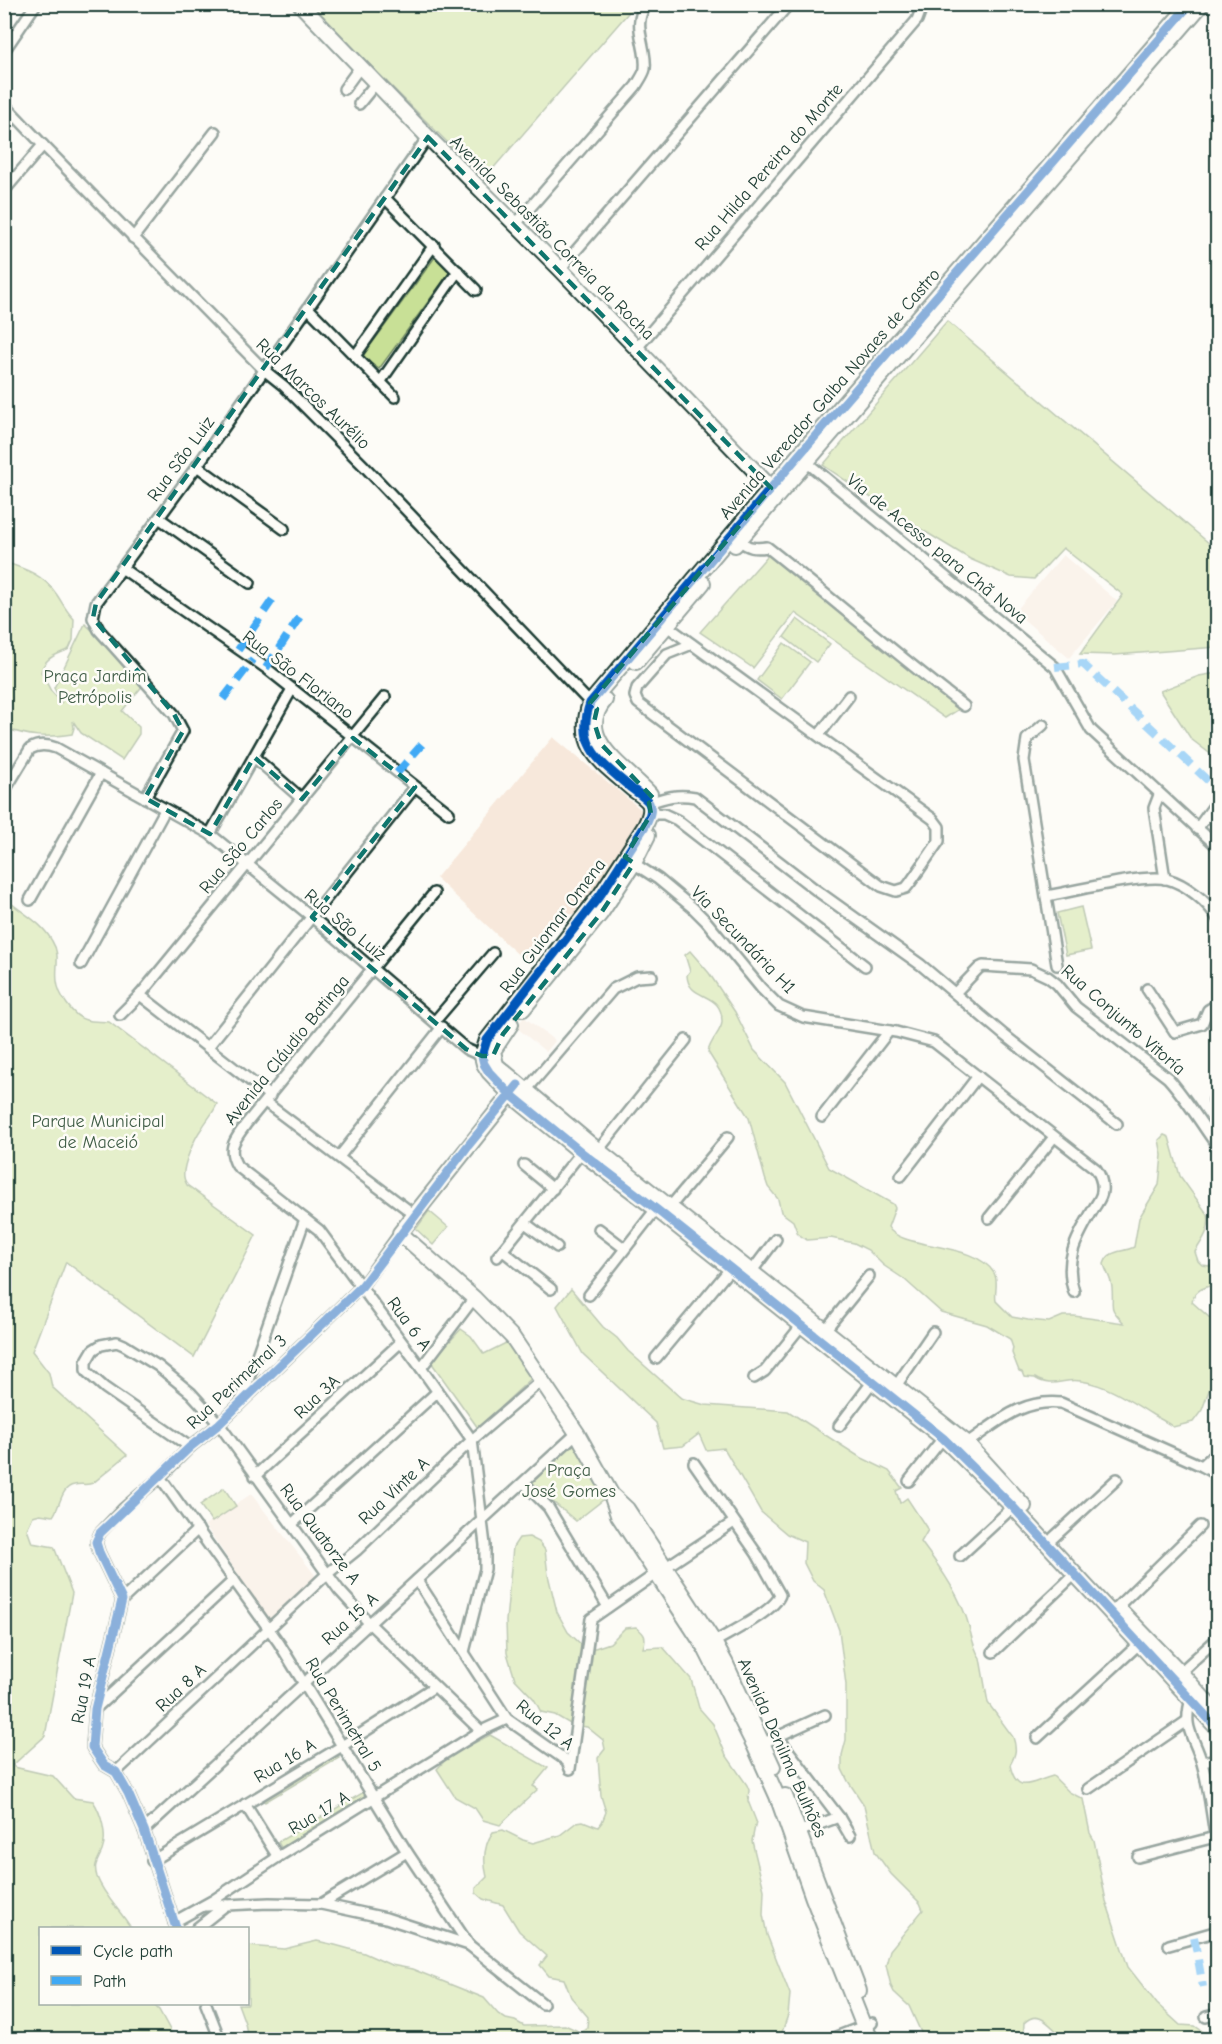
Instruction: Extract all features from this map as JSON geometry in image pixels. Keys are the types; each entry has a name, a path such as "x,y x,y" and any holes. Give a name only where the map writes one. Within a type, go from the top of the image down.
{"street":[{"path":"4,51 36,4"},
{"name":"Avenida Sebastião Correia da Rocha","path":"300,4 775,492"},
{"path":"515,225 636,86 645,69 639,21 641,11 647,4"},
{"path":"560,269 789,4"},
{"name":"Rua Hilda Pereira do Monte","path":"636,349 917,20 923,4"},
{"name":"Avenida Vereador Galba Novaes de Castro","path":"593,706 1190,4"},
{"name":"Avenida Vereador Galba Novaes de Castro","path":"803,459 1202,4"},
{"path":"344,89 360,67"},
{"path":"359,104 376,83"},
{"name":"Rua Marcos Aurélio","path":"4,104 264,370 284,386 364,466 593,706"},
{"path":"4,130 14,116"},
{"path":"133,238 215,132"},
{"name":"Rua São Luiz","path":"145,798 183,731 174,714 106,639 93,618 96,603 123,569 309,309 428,137"},
{"path":"4,191 43,145"},
{"path":"385,198 476,290"},
{"path":"355,356 434,245"},
{"path":"381,381 459,271"},
{"path":"309,309 395,397"},
{"name":"Via de Acesso para Chã Nova","path":"803,459 1055,668 1091,730 1159,795"},
{"path":"196,466 284,529"},
{"name":"Avenida Vereador Galba Novaes de Castro","path":"593,706 667,626 739,540 775,492"},
{"path":"159,518 250,583"},
{"path":"739,540 746,546 758,549 767,547 820,588 898,656 964,706"},
{"name":"Rua São Floriano","path":"123,569 266,668 449,813"},
{"path":"667,626 819,735 933,819 939,827 939,841 906,888 896,891 881,886 638,703 635,696 637,688 667,654 692,644"},
{"path":"210,834 292,689"},
{"path":"819,735 849,696"},
{"name":"Rua São Carlos","path":"120,1015 140,995 385,697"},
{"path":"593,706 585,726 585,736 591,751 602,764 653,808 677,820 865,966"},
{"path":"1043,725 1027,739 1024,760 1057,965"},
{"name":"Rua São Luiz","path":"4,792 30,749 48,746 56,748 210,834 312,917 466,1049 488,1056"},
{"path":"254,757 302,799"},
{"path":"30,900 100,773"},
{"path":"208,1047 415,787"},
{"path":"653,808 671,795 695,797 816,890 921,965 1117,1124"},
{"path":"1165,879 1154,808 1159,795 1218,848"},
{"path":"1197,829 1218,800"},
{"name":"Rua Guiomar Omena","path":"488,1056 487,1040 629,860 653,808"},
{"path":"81,964 165,810"},
{"name":"Via Secundária H1","path":"629,860 693,908 760,988 779,1006 803,1017 916,1036 934,1042 1091,1164 1100,1175 1103,1193 1076,1239 1069,1276 1074,1292"},
{"path":"1047,896 1132,880 1165,879 1190,891 1218,919"},
{"name":"Avenida Cláudio Batinga","path":"255,1180 237,1166 232,1156 233,1144 246,1124 434,893"},
{"path":"339,1157 494,953"},
{"name":"Rua Conjunto Vitoría","path":"955,993 979,968 1031,969 1048,977 1057,984 1076,1007 1168,1078 1180,1091 1218,1147"},
{"path":"400,1233 518,1092 614,989 637,977 652,976"},
{"path":"1147,988 1175,1032 1202,1024 1208,1010 1218,1004"},
{"path":"140,995 208,1047 339,1157 415,1215"},
{"path":"822,1117 889,1031"},
{"path":"551,1289 500,1254 553,1189 590,1151 686,1040"},
{"path":"488,1056 489,1072 518,1092 730,1269 896,1386 967,1443 1117,1607 1193,1695 1218,1729"},
{"path":"901,1176 978,1076"},
{"path":"670,1207 728,1137"},
{"path":"988,1218 1054,1137"},
{"path":"590,1151 670,1207 752,1271 805,1322"},
{"path":"524,1165 553,1189"},
{"name":"Rua 6 A","path":"255,1180 319,1230 472,1440 485,1545 485,1569 464,1652"},
{"path":"589,1294 656,1209"},
{"path":"239,1405 305,1219"},
{"path":"525,1223 557,1247"},
{"path":"599,1229 624,1248"},
{"name":"Rua Perimetral 3","path":"122,1600 99,1552 96,1542 100,1533 190,1447 219,1424 362,1287 400,1233"},
{"name":"Avenida Denilma Bulhões","path":"400,1233 474,1299 513,1338 543,1378 577,1433 611,1494 618,1515 661,1570 709,1645 759,1745 777,1796 795,1833 873,2040"},
{"path":"752,1271 776,1239"},
{"path":"656,1358 730,1269"},
{"path":"822,1334 869,1276"},
{"path":"421,1368 474,1299"},
{"path":"754,1378 765,1371 805,1322"},
{"path":"896,1386 933,1332"},
{"path":"822,1334 873,1381 944,1438 1076,1574 1136,1646 1176,1676"},
{"name":"Rua Quatorze A","path":"190,1447 92,1377 86,1370 86,1362 93,1350 101,1344 117,1342 124,1345 158,1366 191,1393 219,1424 327,1574 370,1624 481,1731"},
{"name":"Rua 3A","path":"255,1476 401,1342"},
{"name":"Rua Vinte A","path":"269,1628 327,1574 357,1550 472,1440 543,1378"},
{"path":"839,1426 873,1381"},
{"path":"292,1524 437,1392"},
{"path":"967,1443 1018,1408 1050,1402 1061,1403 1218,1475"},
{"name":"Rua 15 A","path":"144,1830 577,1433"},
{"path":"909,1481 944,1438"},
{"path":"1202,1466 1218,1451"},
{"path":"694,1463 757,1554 780,1595 778,1601 762,1613 709,1645"},
{"name":"Rua Perimetral 5","path":"160,1477 269,1628 407,1852 469,1945"},
{"path":"1053,1538 1117,1479"},
{"path":"524,1483 548,1507 608,1607 734,1522"},
{"path":"960,1556 1013,1507"},
{"path":"1117,1607 1200,1526"},
{"path":"122,1600 198,1529"},
{"path":"993,1652 1076,1574"},
{"path":"94,1709 234,1580"},
{"name":"Rua 12 A","path":"417,1580 507,1719 561,1756 567,1761 570,1769 591,1619 608,1607"},
{"name":"Rua 19 A","path":"122,1600 94,1709 92,1747 104,1765 116,1772 144,1830 152,1861 175,1925"},
{"name":"Rua 8 A","path":"116,1772 269,1628"},
{"path":"1176,1676 1218,1638"},
{"path":"1037,1738 1136,1646"},
{"name":"Rua 16 A","path":"152,1861 342,1746 434,1687"},
{"path":"1193,1695 1218,1715"},
{"path":"1193,1695 1187,1722 1189,1735 1202,1762 1218,1851"},
{"path":"759,1745 825,1715"},
{"name":"Rua 17 A","path":"175,1925 278,1857 481,1731 507,1719"},
{"path":"1088,1789 1187,1722"},
{"path":"778,1737 839,1817 850,1836"},
{"path":"1202,1762 1218,1759"},
{"path":"245,1804 278,1857"},
{"path":"795,1833 839,1817"},
{"path":"1138,1857 1215,1838"},
{"path":"321,1904 407,1852"},
{"path":"202,1907 269,1903 321,1904 386,1918 469,1945 543,2004"},
{"path":"199,1927 226,1905"},
{"path":"1169,1945 1218,1931"},
{"path":"206,2005 220,2040"},
{"path":"1206,2016 1218,2014"},
{"path":"828,2040 868,2025"}],"highlighted area":[{"path":"428,137 771,488 590,703 597,709 594,722 601,744 655,800 649,803 651,814 625,857 634,863 601,913 503,1034 493,1056 482,1056 466,1049 312,917 415,787 353,738 302,799 254,757 210,834 145,798 183,731 174,714 93,618 96,603"}],"shaded area":[{"path":"1063,555 1117,601 1069,658 1015,612"},
{"path":"553,737 644,812 618,857 607,868 605,879 580,910 566,915 526,962 436,878"},
{"path":"524,1017 555,1041 546,1052 516,1027"},
{"path":"251,1494 315,1575 313,1581 271,1622 205,1525"}],"green space":[{"path":"310,5 635,5 484,179"},
{"path":"435,257 452,269 379,369 362,357"},
{"path":"947,321 1217,550 1217,647 1115,655 1080,654 1123,595 1063,548 1034,579 1011,577 970,559 888,509 823,465"},
{"path":"769,554 961,708 945,718 795,613 753,668 700,632"},
{"name":"Praça Jardim Petrópolis","path":"4,562 27,570 46,582 74,619 73,640 69,649 48,660 41,672 51,691 62,703 54,688 85,624 144,684 122,711 139,727 139,734 122,760 81,733 73,721 72,734 63,735 30,735 5,728"},
{"path":"797,619 830,644 816,662 784,637"},
{"path":"784,643 810,662 782,699 757,680"},
{"path":"1218,673 1217,759 1191,739 1160,691 1199,676"},
{"name":"Parque Municipal de Maceió","path":"5,898 48,934 55,946 60,992 76,1014 86,1020 109,1022 217,1104 193,1145 185,1166 184,1179 187,1185 256,1235 194,1357 66,1262 32,1351 49,1373 52,1387 127,1455 93,1483 77,1484 66,1489 53,1516 40,1514 33,1516 27,1529 32,1543 54,1547 72,1593 45,1736 13,1765 53,1776 73,1798 93,1801 99,1812 104,1832 104,1845 96,1866 97,1877 104,1891 130,1927 39,1927 39,2005 154,2005 175,2039 5,2039"},
{"path":"1081,907 1091,950 1066,955 1057,913"},
{"path":"690,951 709,973 735,1012 754,1050 785,1082 829,1168 893,1204 895,1208 888,1227 895,1234 955,1250 984,1263 995,1276 996,1301 1012,1317 1049,1322 1063,1316 1074,1316 1124,1323 1113,1310 1112,1285 1104,1264 1109,1256 1134,1247 1139,1218 1159,1185 1162,1155 1159,1140 1164,1135 1169,1137 1180,1176 1208,1215 1207,1230 1195,1252 1198,1261 1202,1265 1217,1267 1217,1284 1198,1291 1192,1302 1210,1318 1218,1319 1217,1368 1202,1410 1193,1422 1173,1427 1118,1394 1091,1383 1075,1380 1047,1383 1035,1378 1024,1377 1012,1353 1010,1339 987,1325 941,1312 868,1250 854,1243 831,1238 807,1240 798,1234 793,1221 781,1212 778,1199 768,1187 749,1118 708,1052 722,1022 721,1012 712,1000 693,989 689,983 687,975 690,971 685,955"},
{"path":"429,1211 448,1227 433,1245 416,1229"},
{"path":"571,1289 603,1327 681,1398 705,1405 788,1411 858,1456 889,1471 902,1488 896,1491 900,1503 907,1498 928,1530 921,1542 940,1568 961,1604 980,1658 988,1703 1013,1737 1015,1751 1010,1765 1013,1775 1021,1784 1053,1776 1069,1792 1083,1799 1106,1901 1128,1967 1157,2004 1180,2025 1195,2026 1213,2039 1065,2039 1046,2021 1035,2017 1024,2023 1023,2039 924,2039 909,2006 894,1992 886,1965 890,1950 923,1910 920,1903 891,1874 875,1852 864,1805 842,1769 842,1755 846,1740 846,1685 839,1630 824,1590 813,1581 804,1563 805,1542 787,1534 761,1512 724,1448 706,1450 699,1434 683,1446 663,1448 656,1423 583,1354 557,1306"},
{"path":"461,1329 471,1336 484,1354 508,1342 534,1376 478,1428 431,1362"},
{"name":"Praça José Gomes","path":"576,1439 608,1496 576,1521 529,1482"},
{"path":"224,1488 236,1506 212,1522 200,1505"},
{"path":"529,1537 539,1542 545,1550 548,1575 557,1612 568,1632 584,1647 595,1648 610,1643 625,1628 636,1627 644,1636 643,1648 663,1647 691,1679 699,1708 713,1724 726,1755 747,1785 748,1801 756,1821 752,1841 764,1890 763,1915 767,1935 790,1994 788,2015 781,2039 248,2039 238,2005 249,2005 249,1946 284,1949 317,1941 364,1953 391,1965 412,1969 484,1998 498,2014 524,2026 565,2025 580,2032 587,2027 588,2017 571,1997 564,1979 549,1976 540,1965 547,1956 519,1931 503,1905 483,1899 476,1893 476,1888 487,1877 485,1854 487,1843 493,1832 503,1830 533,1843 560,1835 577,1822 583,1821 598,1827 606,1812 601,1796 598,1758 605,1749 603,1740 587,1727 572,1725 555,1715 541,1712 534,1699 515,1679 507,1653 506,1621 513,1547 519,1538"},
{"path":"490,1735 548,1768 533,1786 538,1789 500,1825 483,1820 475,1808 455,1797 437,1769 450,1755"},
{"path":"337,1753 339,1758 265,1802 262,1797"},
{"path":"364,1792 366,1798 282,1849 278,1842"}],"marked path":[{"path":"238,650 273,599"},
{"path":"266,668 301,615"},
{"path":"223,699 253,660"},
{"path":"1055,667 1083,664 1218,790"},
{"path":"397,773 425,741"},
{"path":"1194,1937 1203,1987"}],"cycle path":[{"path":"1190,4 799,455 590,703 586,718 588,742 610,770 648,801 650,815 601,894 487,1040 482,1056 489,1072 510,1094 943,1438 1013,1507 1218,1729"},
{"path":"176,1927 144,1830 128,1793 116,1772 104,1765 92,1747 95,1709 122,1600 96,1542 100,1533 190,1447 219,1424 362,1286 467,1147 518,1085"}]}
